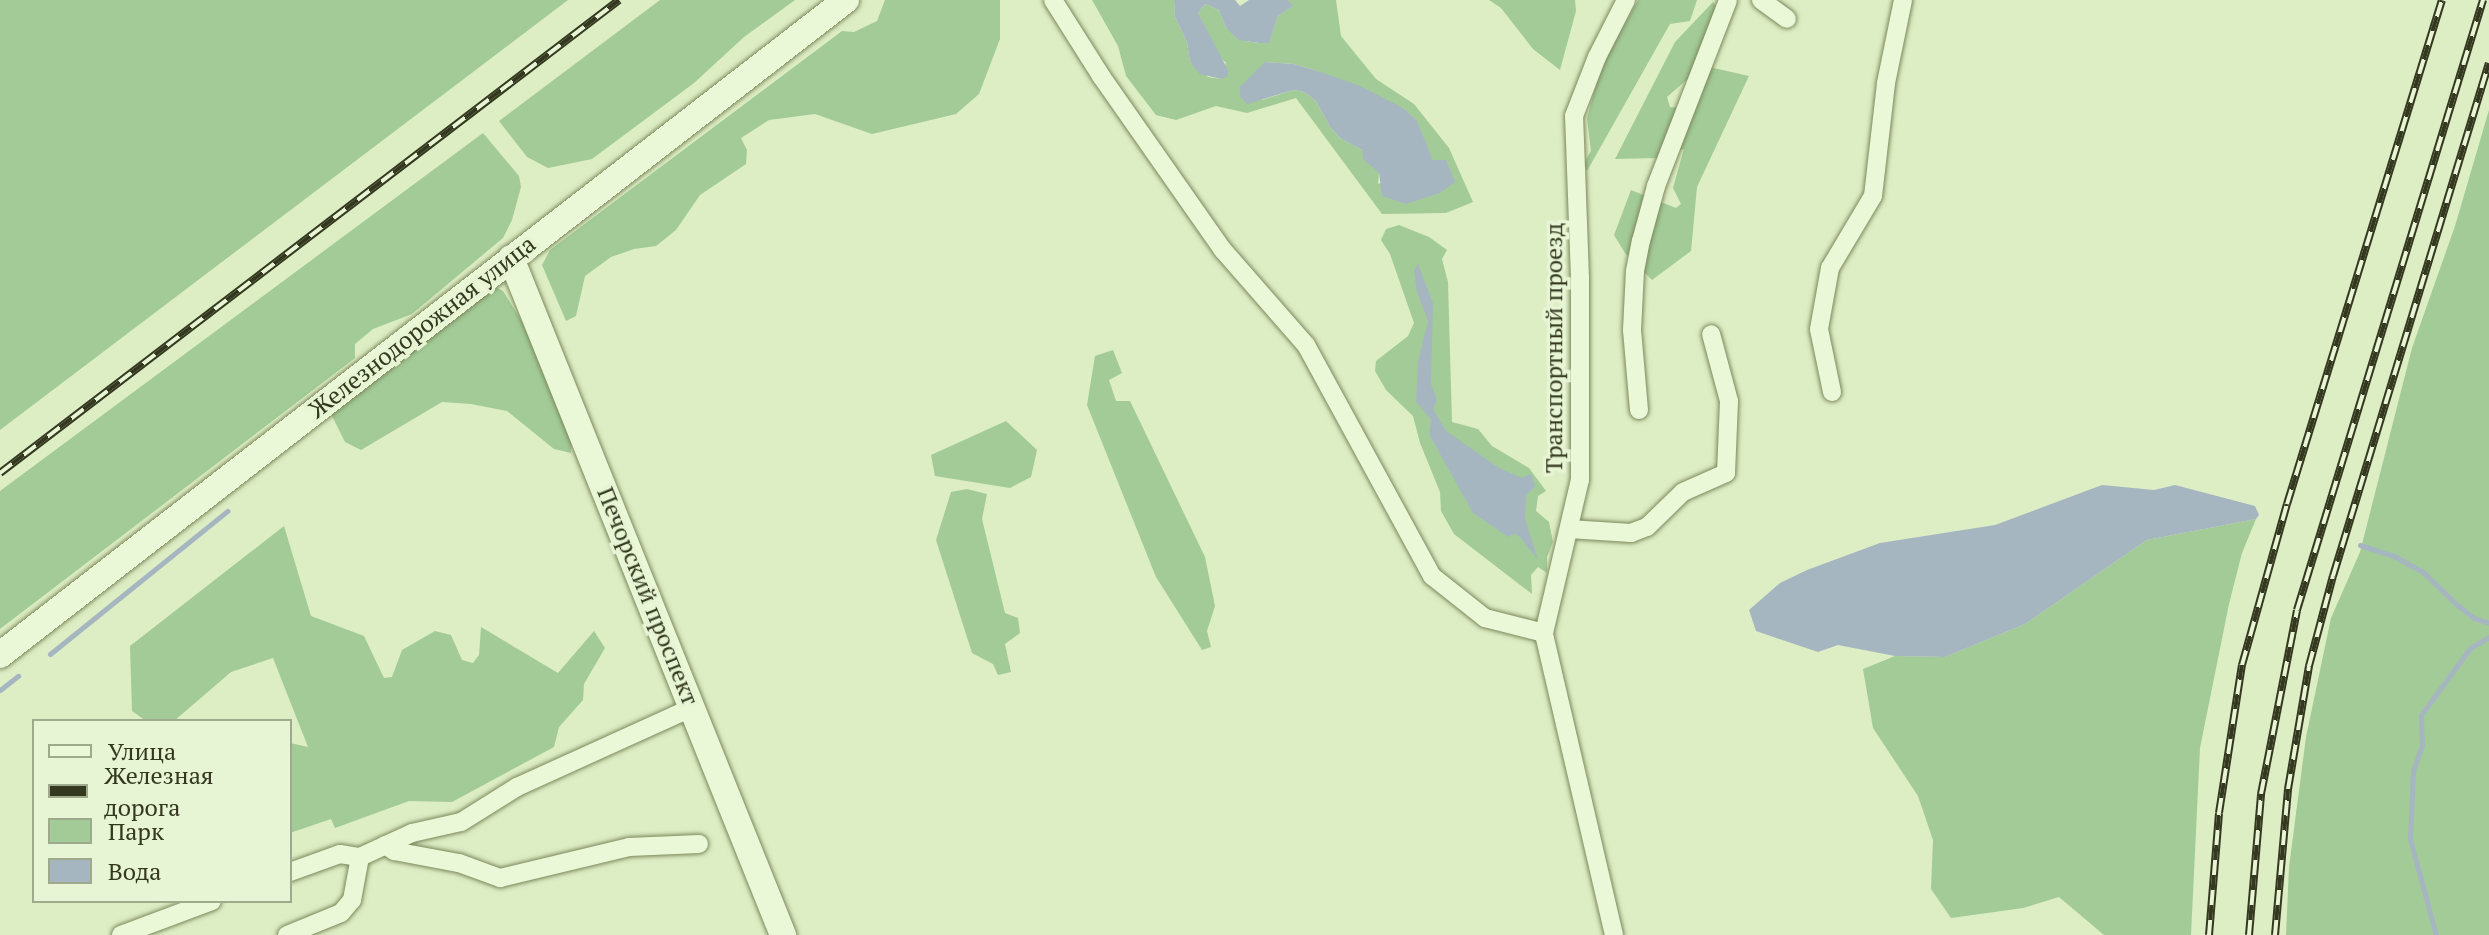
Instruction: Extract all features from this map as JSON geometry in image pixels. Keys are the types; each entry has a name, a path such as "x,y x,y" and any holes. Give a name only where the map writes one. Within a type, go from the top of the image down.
{"main road":[{"name":"Железнодорожная улица","path":"0,655 846,0"},
{"name":"Печорский проспект","path":"511,258 783,935"}],"street":[{"path":"1053,0 1101,76 1223,250 1306,345 1432,576 1485,618 1544,633"},
{"name":"Транспортный проезд","path":"1614,935 1544,633 1580,480 1580,278 1574,116 1597,57 1626,0"},
{"path":"1639,410 1632,330 1635,271 1641,241 1656,186 1728,0"},
{"path":"1761,0 1787,19"},
{"path":"1832,392 1819,329 1827,284 1830,268 1873,196 1886,83 1903,0"},
{"path":"1569,529 1631,533 1647,527 1683,492 1726,473 1729,401 1711,334"},
{"path":"292,871 340,854 360,857 412,833 461,822 517,787 693,707"},
{"path":"385,845 394,851 459,863 500,878 629,847 699,844"},
{"path":"287,935 341,913 352,900 360,857"},
{"path":"121,935 207,903"}],"green space":[{"path":"0,0 568,0 0,430"},
{"path":"660,0 795,0 744,37 694,83 592,159 548,168 527,157 499,121"},
{"path":"885,0 1000,0 1000,39 979,94 956,114 872,134 815,114 769,120 741,138 747,150 746,164 700,195 676,230 656,246 611,257 585,276 576,316 566,321 542,265 550,250 842,31 854,32 877,21"},
{"path":"1092,0 1174,0 1175,17 1187,42 1190,62 1208,77 1221,79 1226,63 1218,55 1198,13 1205,4 1219,10 1226,28 1245,41 1259,43 1269,42 1278,16 1292,6 1288,0 1336,0 1341,36 1376,79 1414,104 1449,148 1473,202 1446,213 1382,214 1296,98 1247,113 1216,106 1176,120 1156,115 1126,76 1118,46","holes":["1265,62 1294,64 1405,109 1417,122 1433,161 1378,184 1379,173 1362,150 1340,138 1330,127 1316,101 1304,92 1293,90 1262,100"]},
{"path":"1489,0 1575,0 1576,11 1560,70 1533,49 1501,8"},
{"path":"1638,0 1697,0 1690,21 1670,24 1587,171 1584,163 1591,151 1587,118 1601,67"},
{"path":"1713,2 1719,11 1699,69 1667,97 1670,107 1679,108 1709,67 1749,76 1697,187 1691,251 1652,280 1625,253 1614,235 1631,190 1676,208 1681,204 1673,188 1684,149 1658,158 1615,159 1675,42"},
{"path":"2489,110 2489,935 2286,935 2289,867 2306,737 2331,618 2360,552 2412,348 2455,226"},
{"path":"483,133 519,176 521,187 512,220 503,238 412,314 373,329 355,344 355,358 0,629 0,491"},
{"path":"1399,225 1429,237 1447,250 1442,259 1448,282 1452,422 1478,429 1492,446 1529,468 1546,491 1538,496 1536,511 1549,522 1553,542 1547,557 1547,573 1538,567 1531,575 1532,594 1454,534 1441,511 1440,492 1420,443 1413,416 1386,390 1375,371 1376,361 1408,336 1414,323 1390,254 1381,240 1386,229"},
{"path":"492,285 503,291 523,323 572,437 571,453 554,449 507,411 442,402 361,450 345,442 331,414"},
{"path":"1113,350 1122,373 1109,380 1116,401 1130,401 1205,557 1215,606 1207,631 1211,647 1202,650 1156,577 1087,405 1095,356"},
{"path":"1006,421 1037,450 1031,477 1010,488 935,476 931,455"},
{"path":"967,489 987,494 982,519 1005,613 1018,618 1020,633 1005,644 1011,672 998,675 993,664 972,653 936,540 951,492"},
{"path":"2256,519 2242,553 2229,604 2200,748 2191,935 2104,935 2059,897 2023,908 1951,918 1931,889 1933,840 1918,796 1873,728 1863,669 1895,656 1945,657 2025,624 2147,540"},
{"path":"284,526 311,616 364,636 384,678 392,677 402,650 435,631 451,635 462,660 473,663 479,655 481,627 558,673 594,631 605,648 584,684 583,700 559,727 554,747 452,802 409,801 335,828 331,819 292,832 292,743 308,747 273,658 231,672 176,719 143,719 132,711 130,646"}],"water":[{"path":"1174,0 1235,0 1240,6 1249,0 1288,0 1293,6 1278,16 1269,43 1259,43 1239,40 1226,28 1219,10 1205,4 1198,13 1228,70 1228,76 1221,79 1200,74 1190,62 1187,42 1175,17"},
{"path":"1265,62 1294,64 1314,70 1358,85 1405,109 1417,121 1433,160 1446,160 1455,182 1440,193 1406,204 1382,196 1379,173 1363,159 1362,150 1340,138 1330,127 1316,101 1304,92 1293,90 1247,104 1240,96 1240,87"},
{"path":"1418,264 1433,303 1431,384 1437,400 1433,409 1446,431 1499,468 1522,478 1531,474 1535,486 1526,496 1525,519 1538,560 1519,536 1514,534 1508,537 1473,513 1429,434 1431,419 1416,402 1418,362 1428,321 1417,292 1414,271"},
{"path":"2102,485 2154,490 2175,485 2255,506 2259,515 2256,519 2147,540 2025,624 1945,657 1895,656 1838,645 1818,652 1756,631 1749,610 1780,583 1807,570 1880,543 1995,525"}],"waterway":[{"path":"50,654 227,511"},
{"path":"2360,545 2394,556 2423,572 2474,618 2489,623"},
{"path":"2436,935 2410,839 2413,771 2422,745 2421,715 2470,648 2489,637"},
{"path":"0,690 18,676"}],"railway":[{"path":"0,473 619,0"},
{"path":"2209,935 2219,813 2242,665 2287,504 2442,0"},
{"path":"2249,935 2261,794 2297,610 2483,0"},
{"path":"2275,935 2288,789 2309,666 2333,576 2489,63"}]}
